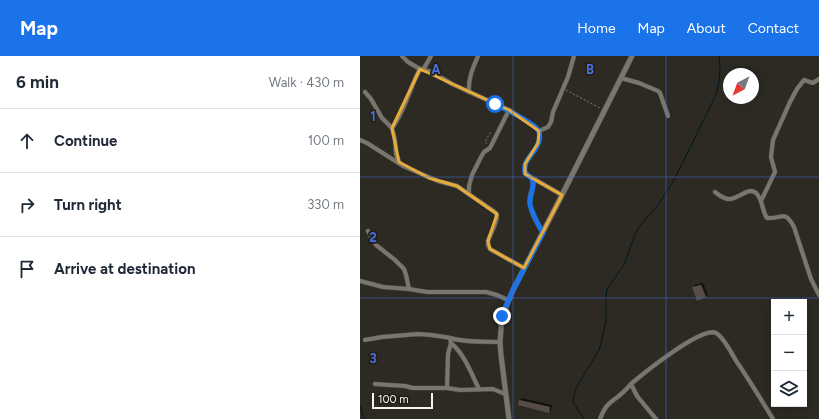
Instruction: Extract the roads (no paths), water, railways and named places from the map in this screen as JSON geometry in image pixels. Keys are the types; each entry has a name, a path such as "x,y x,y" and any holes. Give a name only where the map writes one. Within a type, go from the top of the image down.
{"street":[{"path":"402,56 421,70 432,72 452,84 509,110 534,126 539,131 540,138 525,164 525,173 562,196"},
{"path":"392,128 408,97 417,73 431,56"},
{"path":"469,92 468,85 470,74 478,56"},
{"path":"539,131 548,126 564,89 574,56"},
{"path":"509,419 500,355 502,316 508,300 524,268 632,56"},
{"path":"621,78 639,83 658,91 668,116"},
{"path":"761,201 775,172 771,157 773,140 790,102 804,80 813,83 819,79"},
{"path":"365,92 382,118 392,128 396,154 400,164"},
{"path":"469,194 468,186 472,174 484,152 490,148 509,110"},
{"path":"360,140 403,166 434,180 457,186 496,213 496,221 488,242 490,249 524,268"},
{"path":"532,178 534,184 529,198 530,206 543,233"},
{"path":"715,192 720,196 733,199 746,192 752,191 759,196 764,214 767,218 788,217 794,227 811,279 819,295"},
{"path":"368,230 376,245 404,269 409,289"},
{"path":"360,281 383,287 409,289 415,291 486,292 508,300"},
{"path":"600,419 606,406 665,357 685,344 711,332 719,335 730,350 738,364 747,375 773,419"},
{"path":"365,340 418,334 431,334 445,337 458,350 479,389"},
{"path":"450,341 500,342"},
{"path":"447,388 450,341"},
{"path":"375,384 413,388 447,388 460,390 494,389 505,394"},
{"path":"631,384 637,396 656,419"}],"waterway":[{"path":"584,419 573,402 574,395 576,388 599,350 606,321 607,289 624,265 638,228 658,205 674,180 713,101 719,79 719,56"},
{"path":"360,406 364,419"}]}
